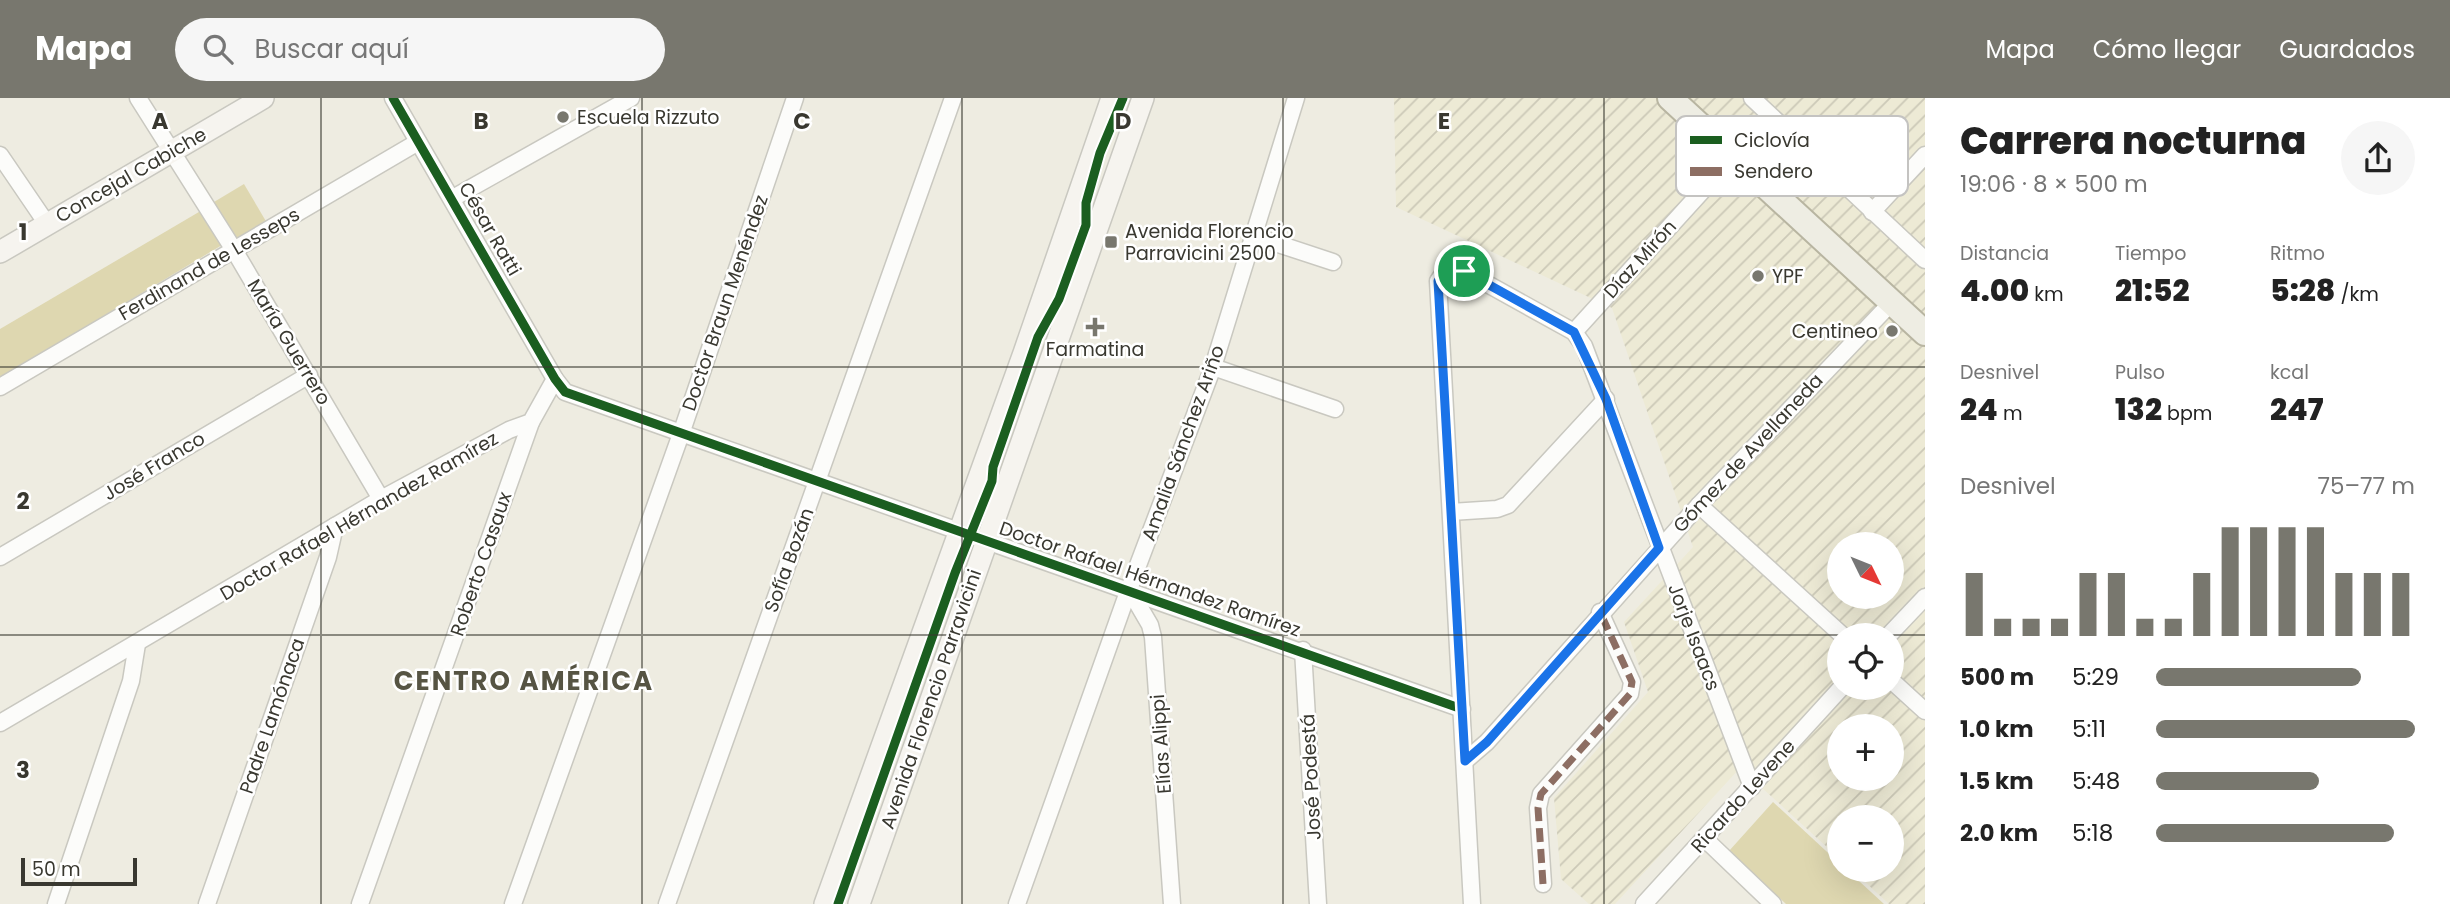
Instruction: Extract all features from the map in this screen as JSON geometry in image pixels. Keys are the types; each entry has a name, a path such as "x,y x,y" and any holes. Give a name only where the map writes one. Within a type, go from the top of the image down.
{"main road":[{"name":"Concejal Cabiche","path":"0,252 262,98"},
{"name":"Avenida Florencio Parravicini","path":"825,904 1024,353 1112,98"},
{"name":"Avenida Florencio Parravicini","path":"859,904 1143,98"},
{"path":"1670,98 1690,116"},
{"path":"1777,196 1925,332"}],"street":[{"name":"María Guerrero","path":"138,98 234,250 381,499"},
{"name":"César Ratti","path":"393,98 555,379"},
{"path":"453,198 631,98"},
{"name":"Doctor Braun Menéndez","path":"513,904 682,431 795,98"},
{"name":"Sofía Bozán","path":"667,904 953,98"},
{"name":"Amalia Sánchez Ariño","path":"1017,904 1129,589 1213,367 1296,98"},
{"path":"1752,98 1771,116"},
{"name":"Ferdinand de Lesseps","path":"0,387 418,142"},
{"path":"0,155 47,224"},
{"path":"1908,173 1925,155"},
{"name":"Díaz Mirón","path":"1574,332 1698,196"},
{"path":"1855,196 1925,260"},
{"path":"1872,212 1887,196"},
{"path":"1254,236 1333,262"},
{"path":"1472,904 1438,281 1445,271 1464,271 1574,332"},
{"name":"Gómez de Avellaneda","path":"1465,761 1487,742 1600,612 1892,302"},
{"name":"Jorje Isaacs","path":"1574,332 1606,399 1659,548 1752,787"},
{"path":"1213,367 1335,409"},
{"name":"José Franco","path":"0,557 309,375"},
{"path":"531,422 555,379"},
{"name":"Doctor Rafael Hérnandez Ramírez","path":"555,379 574,396 959,528 986,540 1303,650 1462,709"},
{"path":"1451,512 1497,509 1508,505 1606,399"},
{"name":"Doctor Rafael Hérnandez Ramírez","path":"0,723 381,499 509,430 531,422"},
{"name":"Roberto Casaux","path":"360,904 531,422"},
{"path":"1699,505 1829,623"},
{"name":"Padre Lamónaca","path":"207,904 328,557 335,526"},
{"name":"Elías Alippi","path":"1129,589 1150,625 1153,637 1172,904"},
{"path":"1900,623 1925,597"},
{"path":"1544,884 1538,808 1541,794 1630,694 1632,682 1600,612"},
{"path":"56,904 131,681 137,644"},
{"name":"José Podestá","path":"1303,650 1318,904"},
{"path":"1904,692 1925,711"},
{"name":"Ricardo Levene","path":"1644,904 1830,700"},
{"path":"1705,839 1773,904"}],"shaded area":[{"path":"1394,98 1925,98 1925,904 1889,904 1865,882 1904,882 1904,805 1827,805 1827,847 1740,768 1615,904 1589,904 1561,879 1554,798 1648,692 1624,622 1693,547 1612,308 1396,207"},
{"path":"244,184 267,223 237,240 214,202"},
{"path":"204,209 222,245 0,378 0,329"},
{"path":"1773,802 1827,852 1827,882 1860,882 1884,904 1786,904 1729,851"}],"marked path":[{"path":"1543,884 1538,808 1541,794 1630,694 1632,682 1600,612"}],"cycle path":[{"path":"393,98 565,392 1462,709"},
{"path":"838,904 955,573 992,481 993,467 1038,337 1059,299 1086,225 1086,203 1100,153 1123,98"}],"place":[{"name":"Escuela Rizzuto","path":"563,117"},
{"name":"Avenida Florencio Parravicini 2500","path":"1111,242"},
{"name":"YPF","path":"1758,276"},
{"name":"Farmatina","path":"1095,327"},
{"name":"Centineo","path":"1892,331"}],"district":[{"name":"CENTRO AMÉRICA","path":"524,681"}],"route":[{"path":"1445,271 1464,271 1574,332 1584,346 1606,399 1659,548 1487,742 1465,761 1438,281 1445,271"}]}
